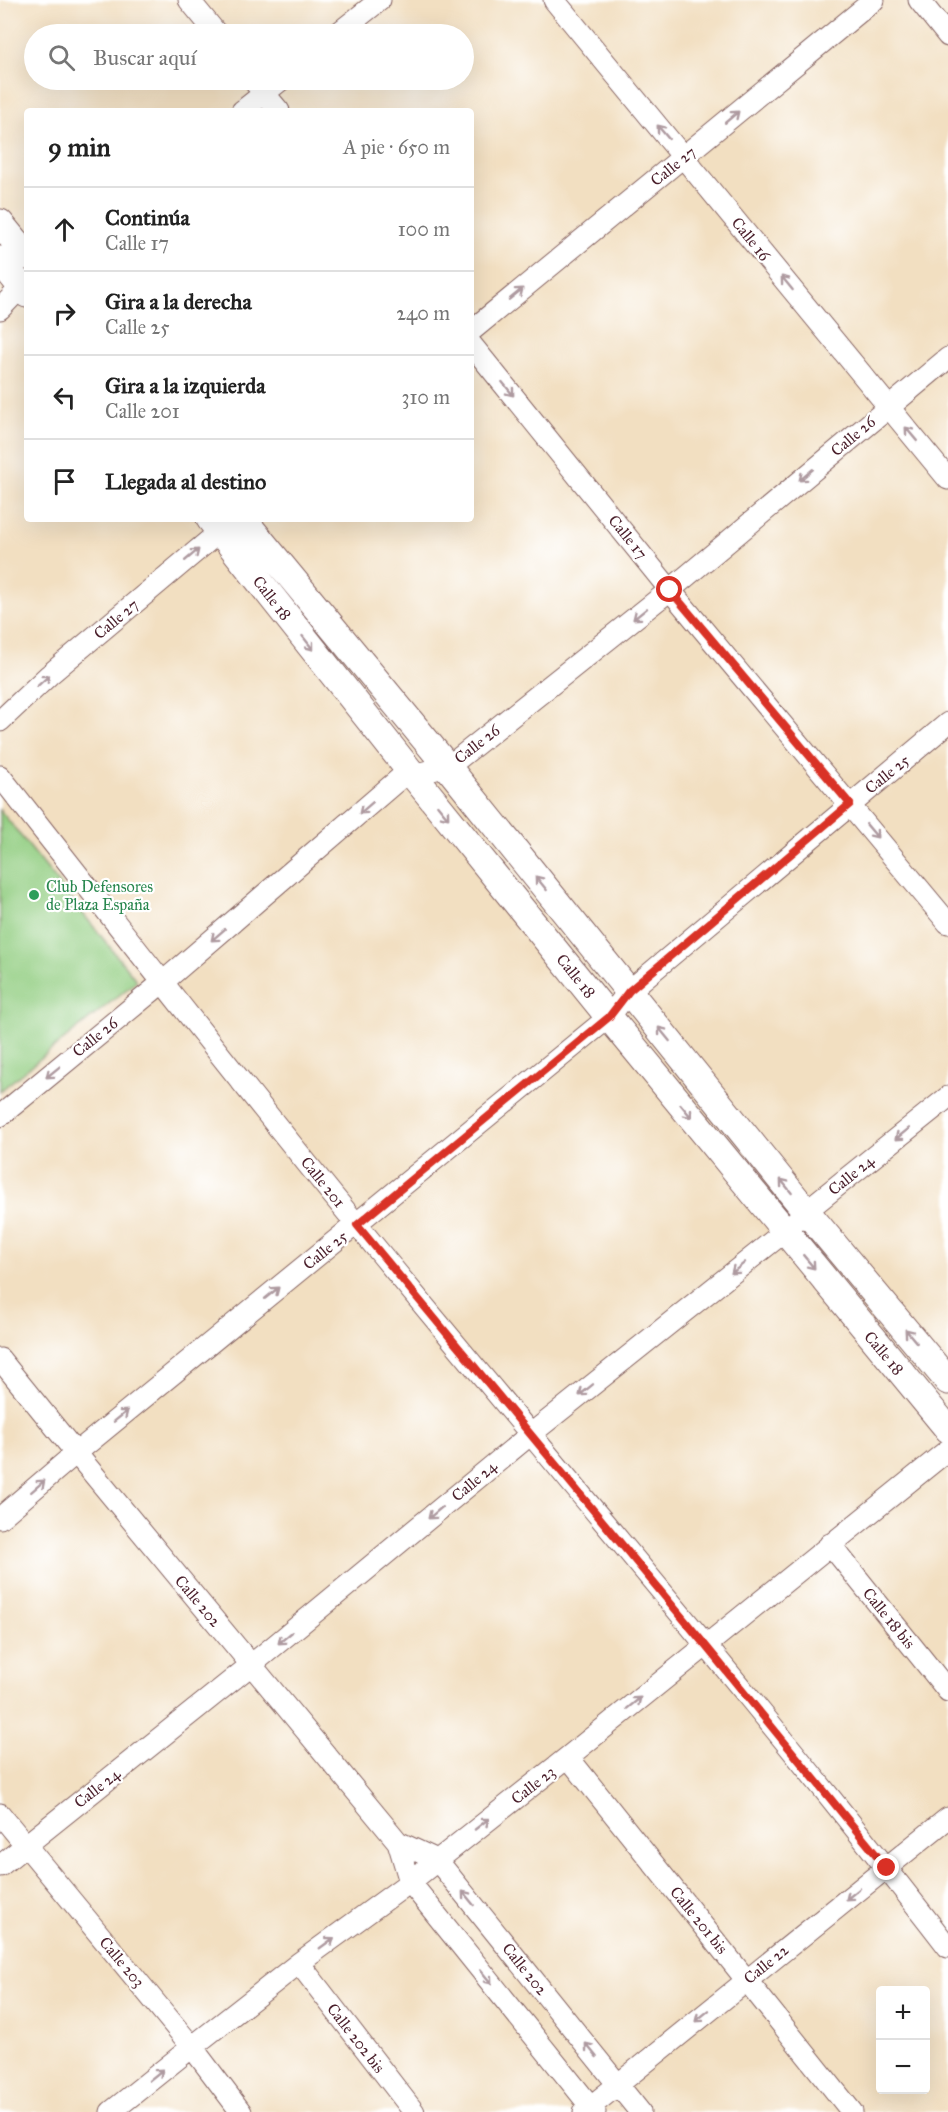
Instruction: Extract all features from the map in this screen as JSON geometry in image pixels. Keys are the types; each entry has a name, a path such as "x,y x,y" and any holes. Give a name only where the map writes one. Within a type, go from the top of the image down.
{"street":[{"path":"189,0 209,24"},
{"path":"350,24 380,0"},
{"name":"Calle 16","path":"554,0 948,479"},
{"name":"Calle 27","path":"474,329 874,0"},
{"path":"919,0 948,36"},
{"path":"244,108 256,90"},
{"path":"262,90 277,108"},
{"path":"0,224 24,252"},
{"path":"0,260 24,286"},
{"path":"0,309 24,288"},
{"name":"Calle 17","path":"474,348 670,590 948,923"},
{"name":"Calle 26","path":"0,1116 163,982 399,779 447,766 458,759 670,590 948,358"},
{"name":"Calle 27","path":"0,721 49,675 227,522"},
{"name":"Calle 18","path":"227,522 447,766 806,1211 948,1381"},
{"name":"Calle 18","path":"227,522 413,775 948,1430"},
{"name":"Calle 25","path":"0,1518 609,1017 629,991 948,723"},
{"name":"Calle 201","path":"0,776 357,1225 705,1645 887,1868 948,1947"},
{"name":"Calle 24","path":"0,1866 251,1665 531,1434 784,1232 806,1211 948,1097"},
{"name":"Calle 202","path":"0,1359 398,1842 410,1882 590,2110"},
{"name":"Calle 23","path":"111,2112 299,1963 410,1882 948,1450"},
{"name":"Calle 18 bis","path":"830,1544 948,1691"},
{"name":"Calle 201 bis","path":"568,1757 852,2112"},
{"name":"Calle 203","path":"0,1814 192,2047 241,2112"},
{"name":"Calle 22","path":"590,2110 618,2084 948,1818"},
{"name":"Calle 202","path":"398,1842 437,1860 640,2112"},
{"name":"Calle 202 bis","path":"299,1963 414,2112"}],"green space":[{"name":"Club Defensores de Plaza España","path":"0,810 137,981 0,1091"}],"place":[{"name":"Club Defensores de Plaza España","path":"34,895"}],"route":[{"path":"670,590 850,804 629,991 609,1017 357,1225 887,1868"}]}
